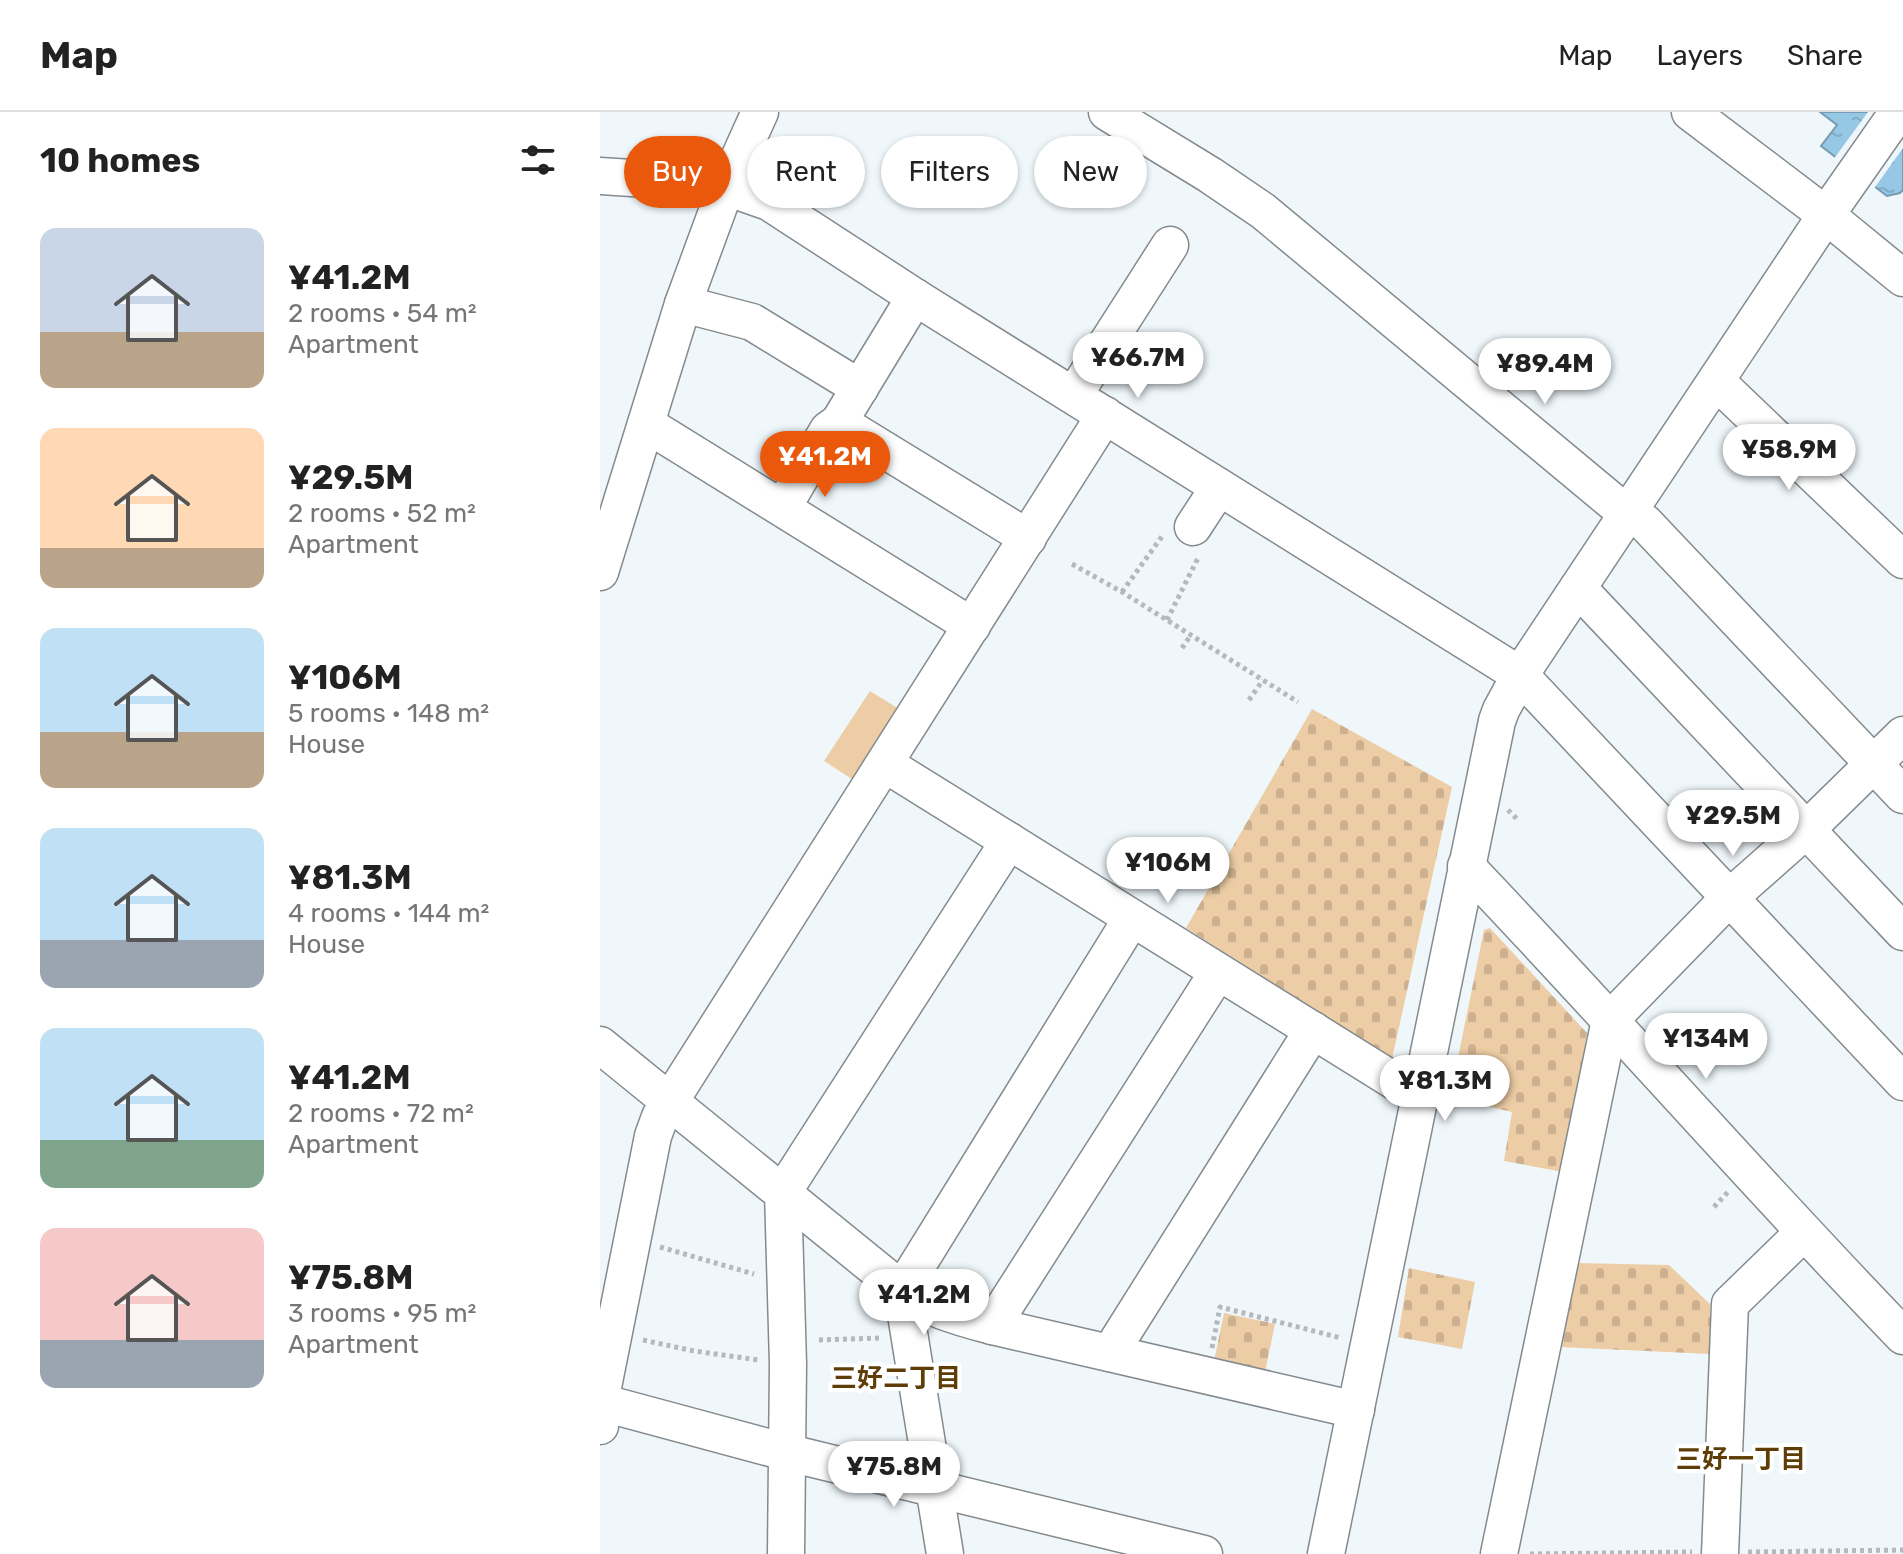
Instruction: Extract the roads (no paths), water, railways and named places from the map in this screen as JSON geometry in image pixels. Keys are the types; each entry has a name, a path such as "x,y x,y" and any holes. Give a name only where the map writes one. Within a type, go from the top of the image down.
{"street":[{"path":"731,176 760,112"},
{"path":"1107,112 1263,211 1614,503 1645,523 1903,795"},
{"path":"1690,112 1903,278"},
{"path":"1326,1554 1466,866 1501,710 1520,675 1898,112"},
{"path":"600,176 624,178"},
{"path":"731,189 769,202 915,297 1520,675 1903,1082"},
{"path":"600,572 683,304 718,208"},
{"path":"1074,395 1170,245"},
{"path":"783,507 828,430 839,422 915,297"},
{"path":"683,304 752,322 860,388"},
{"path":"1716,381 1903,560"},
{"path":"600,1426 600,1402 653,1136 670,1100 1105,415"},
{"path":"839,422 1028,538"},
{"path":"646,424 972,626"},
{"path":"1193,527 1219,487"},
{"path":"1578,588 1903,932"},
{"path":"1500,1552 1610,1020 1729,898 1807,829 1903,735"},
{"path":"885,764 1420,1097"},
{"path":"786,1554 789,1453 783,1192 1009,841"},
{"path":"1466,866 1803,1233 1903,1336"},
{"path":"945,1554 902,1290 1132,918"},
{"path":"992,1326 1218,972"},
{"path":"1110,1353 1313,1030"},
{"path":"600,1045 923,1304 943,1313 992,1326 1356,1410"},
{"path":"1720,1553 1730,1304 1803,1233"},
{"path":"600,1402 789,1453 1204,1554"}],"water":[{"path":"1820,112 1903,112 1903,190 1887,196 1821,146 1837,125"}],"district":[{"name":"三好二丁目","path":"896,1378"},
{"name":"三好一丁目","path":"1741,1459"}]}
